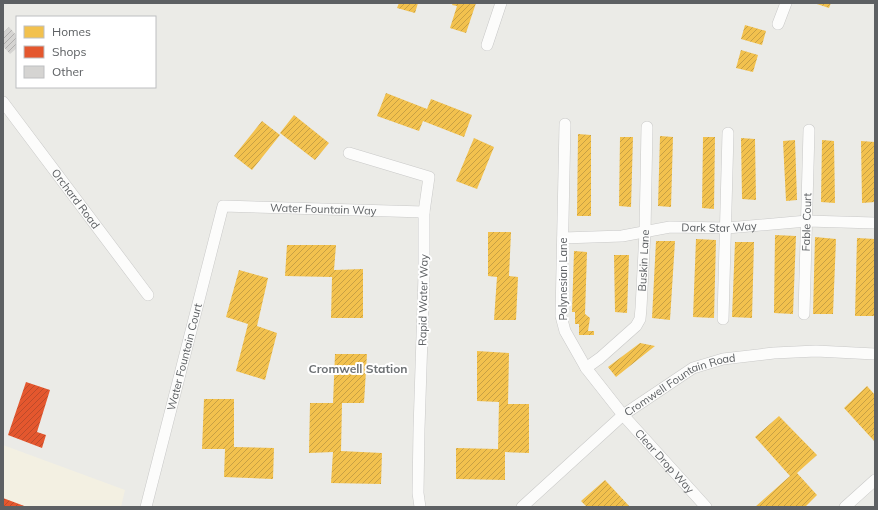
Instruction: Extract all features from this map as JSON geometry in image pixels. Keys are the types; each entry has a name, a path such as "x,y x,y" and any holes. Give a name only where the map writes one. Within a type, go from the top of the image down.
{"street":[{"path":"487,46 501,3"},
{"path":"778,24 786,3"},
{"name":"Orchard Road","path":"3,102 148,295"},
{"path":"3,115 31,150 47,161"},
{"name":"Polynesian Lane","path":"565,124 561,316 565,331 586,368 623,416"},
{"name":"Buskin Lane","path":"586,368 600,358 636,326 640,319 645,232 647,127"},
{"name":"Fable Court","path":"804,314 809,130"},
{"path":"723,319 728,133"},
{"name":"Rapid Water Way","path":"349,153 429,177 424,212 424,275 418,493 420,507"},
{"name":"Water Fountain Way","path":"223,206 424,212"},
{"name":"Water Fountain Court","path":"146,507 223,206"},
{"name":"Dark Star Way","path":"563,238 622,236 670,227 726,228 807,221 875,223"},
{"name":"Cromwell Fountain Road","path":"522,507 623,416 693,368 722,360 774,352 816,351 875,354"},
{"name":"Clear Drop Way","path":"623,416 706,507"},
{"path":"845,507 875,480"}],"shaded area":[{"path":"3,445 125,490 121,507 3,507"}],"building: Homes":[{"path":"399,3 418,3 415,13 397,8"},
{"path":"453,3 476,3 466,33 450,28 457,6 452,5"},
{"path":"814,3 831,3 829,8"},
{"path":"745,25 766,31 762,45 741,39"},
{"path":"741,50 758,55 753,72 736,68"},
{"path":"386,93 427,109 431,99 472,115 464,137 423,121 419,131 377,116"},
{"path":"294,115 329,143 315,160 280,133"},
{"path":"262,121 280,135 252,170 234,156"},
{"path":"578,134 591,135 591,216 577,216"},
{"path":"660,136 673,137 671,207 658,206"},
{"path":"620,137 633,137 631,207 619,206"},
{"path":"703,137 715,137 714,209 702,208"},
{"path":"474,138 494,147 477,189 456,181"},
{"path":"741,138 755,139 756,200 742,199"},
{"path":"795,140 797,200 786,201 783,141"},
{"path":"822,140 834,141 835,203 821,202"},
{"path":"861,141 875,142 875,202 862,203"},
{"path":"488,232 511,232 509,276 518,277 516,320 494,320 497,277 488,276"},
{"path":"775,235 796,236 793,314 774,313"},
{"path":"815,237 836,239 833,314 813,314"},
{"path":"857,238 875,239 875,316 855,316"},
{"path":"696,239 716,240 714,318 693,317"},
{"path":"656,241 675,241 670,320 652,318"},
{"path":"735,242 754,242 752,318 732,317"},
{"path":"287,245 336,245 334,270 363,269 363,318 331,318 332,277 285,276"},
{"path":"574,251 587,252 585,314 590,318 588,331 594,331 594,335 579,335 579,324 575,324 575,312 572,312"},
{"path":"614,255 629,255 627,313 615,312"},
{"path":"239,270 268,278 257,326 277,333 265,380 236,371 248,324 226,317"},
{"path":"640,343 655,346 616,377 608,367"},
{"path":"477,351 509,353 508,404 529,404 529,453 505,452 505,480 456,479 456,448 498,449 499,402 477,401"},
{"path":"335,354 367,354 364,403 342,403 341,451 382,453 381,484 331,483 333,452 309,453 310,403 333,403"},
{"path":"867,386 875,395 875,442 844,408"},
{"path":"204,399 234,399 234,447 274,448 273,479 224,477 225,449 202,449"},
{"path":"779,416 817,455 797,473 817,495 805,507 755,507 790,476 755,437"},
{"path":"605,480 630,507 587,507 581,501"}],"building: Shops":[{"path":"26,382 50,390 37,432 46,435 42,448 8,435"},
{"path":"3,498 27,507 3,507"}],"building: Other":[{"path":"9,27 16,35 16,49 10,54 3,46 3,33"}],"district":[{"name":"Cromwell Station","path":"358,369"}]}
